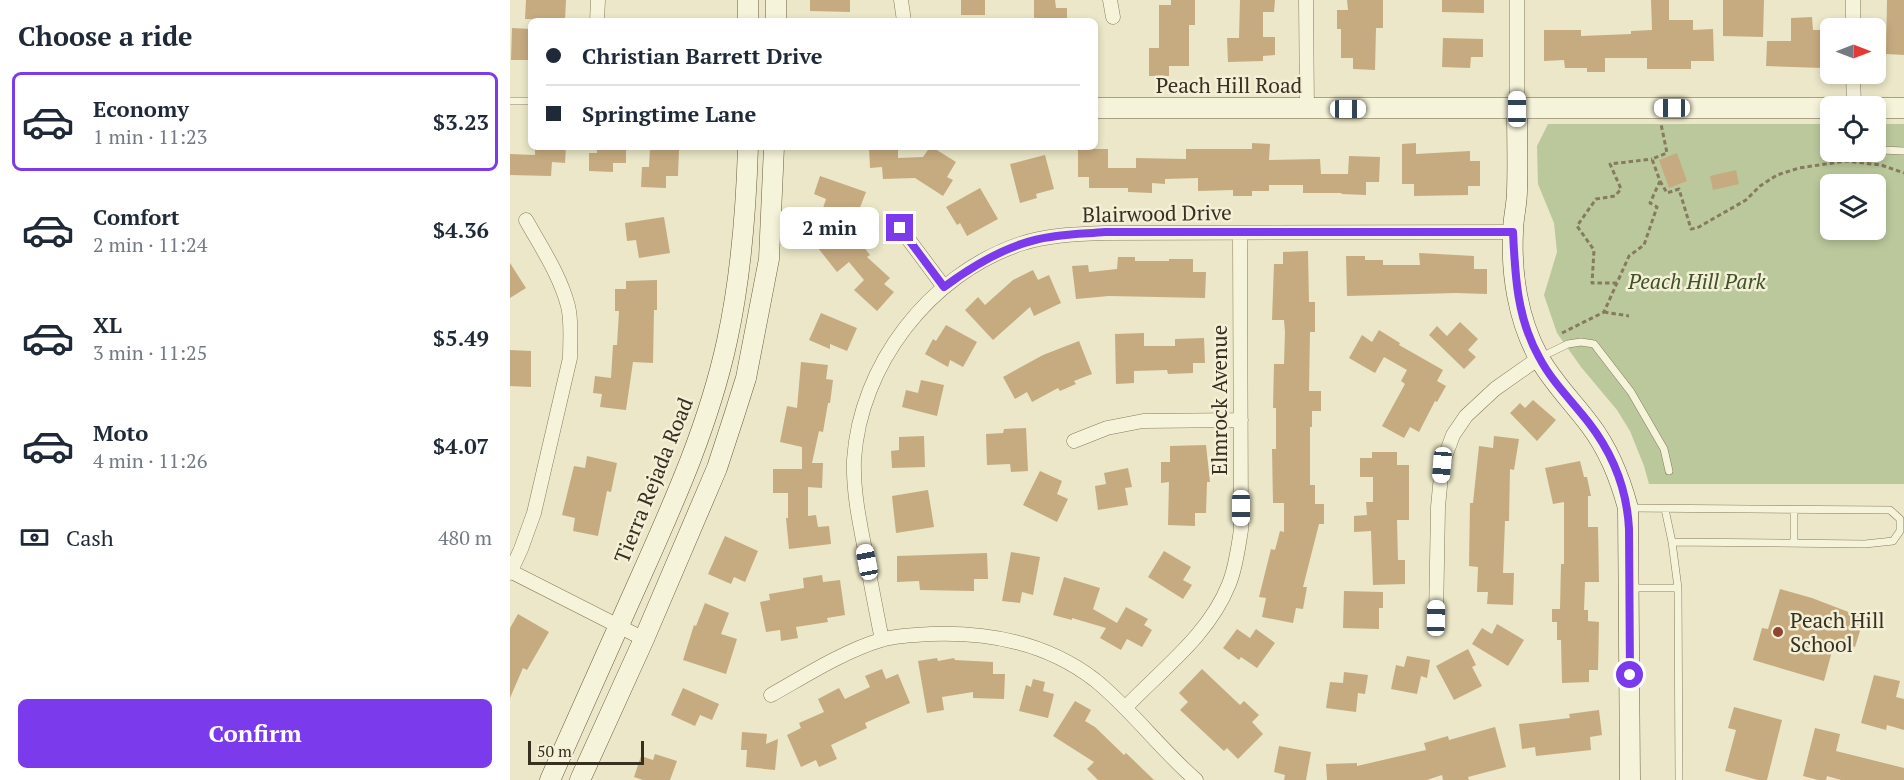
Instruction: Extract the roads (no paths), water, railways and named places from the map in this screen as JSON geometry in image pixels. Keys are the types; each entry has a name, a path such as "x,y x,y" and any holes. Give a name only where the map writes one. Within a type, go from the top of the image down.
{"street":[{"path":"597,18 598,0"},
{"path":"748,0 748,18"},
{"path":"776,0 776,18"},
{"path":"901,0 904,18"},
{"path":"1110,0 1113,17"},
{"path":"1306,0 1307,110"},
{"path":"1517,0 1517,194 1513,232 1515,284 1528,336 1539,358 1604,446 1621,480 1628,507 1630,780"},
{"path":"1853,0 1853,18"},
{"name":"Peach Hill Road","path":"1098,108 1307,110 1820,108"},
{"path":"1886,108 1904,108"},
{"name":"Tierra Rejada Road","path":"550,780 687,471 715,385 727,343 738,286 746,208 748,150"},
{"path":"580,780 644,639 717,468 746,378 769,259 774,150"},
{"path":"526,220 556,275 568,306 570,358 534,513 510,572 644,639"},
{"path":"900,228 944,287"},
{"name":"Blairwood Drive","path":"882,640 856,504 854,460 867,397 881,364 923,307 944,287 984,261 1017,245 1056,236 1105,232 1513,232"},
{"name":"Elmrock Avenue","path":"1126,707 1195,639 1220,604 1236,563 1241,530 1240,233"},
{"path":"1436,618 1438,507 1442,465 1453,435 1466,416 1495,389 1539,358"},
{"path":"1074,441 1107,428 1143,421 1240,420"},
{"path":"771,695 863,647 882,640 913,635 954,633 998,637 1030,645 1070,663 1095,680 1126,707 1196,780"}],"lane":[{"path":"510,101 528,101"},
{"path":"1886,150 1904,151"},
{"path":"1539,358 1568,344 1581,342 1594,344 1631,392 1664,449 1669,471"},
{"path":"1628,507 1890,510 1900,519 1900,531 1893,541 1865,544 1672,542"},
{"path":"1665,509 1678,588 1679,780"},
{"path":"1794,510 1794,543"},
{"path":"1629,588 1678,588"}],"place":[{"name":"Peach Hill School","path":"1778,632"}],"park label":[{"name":"Peach Hill Park","path":"1697,281"}]}
